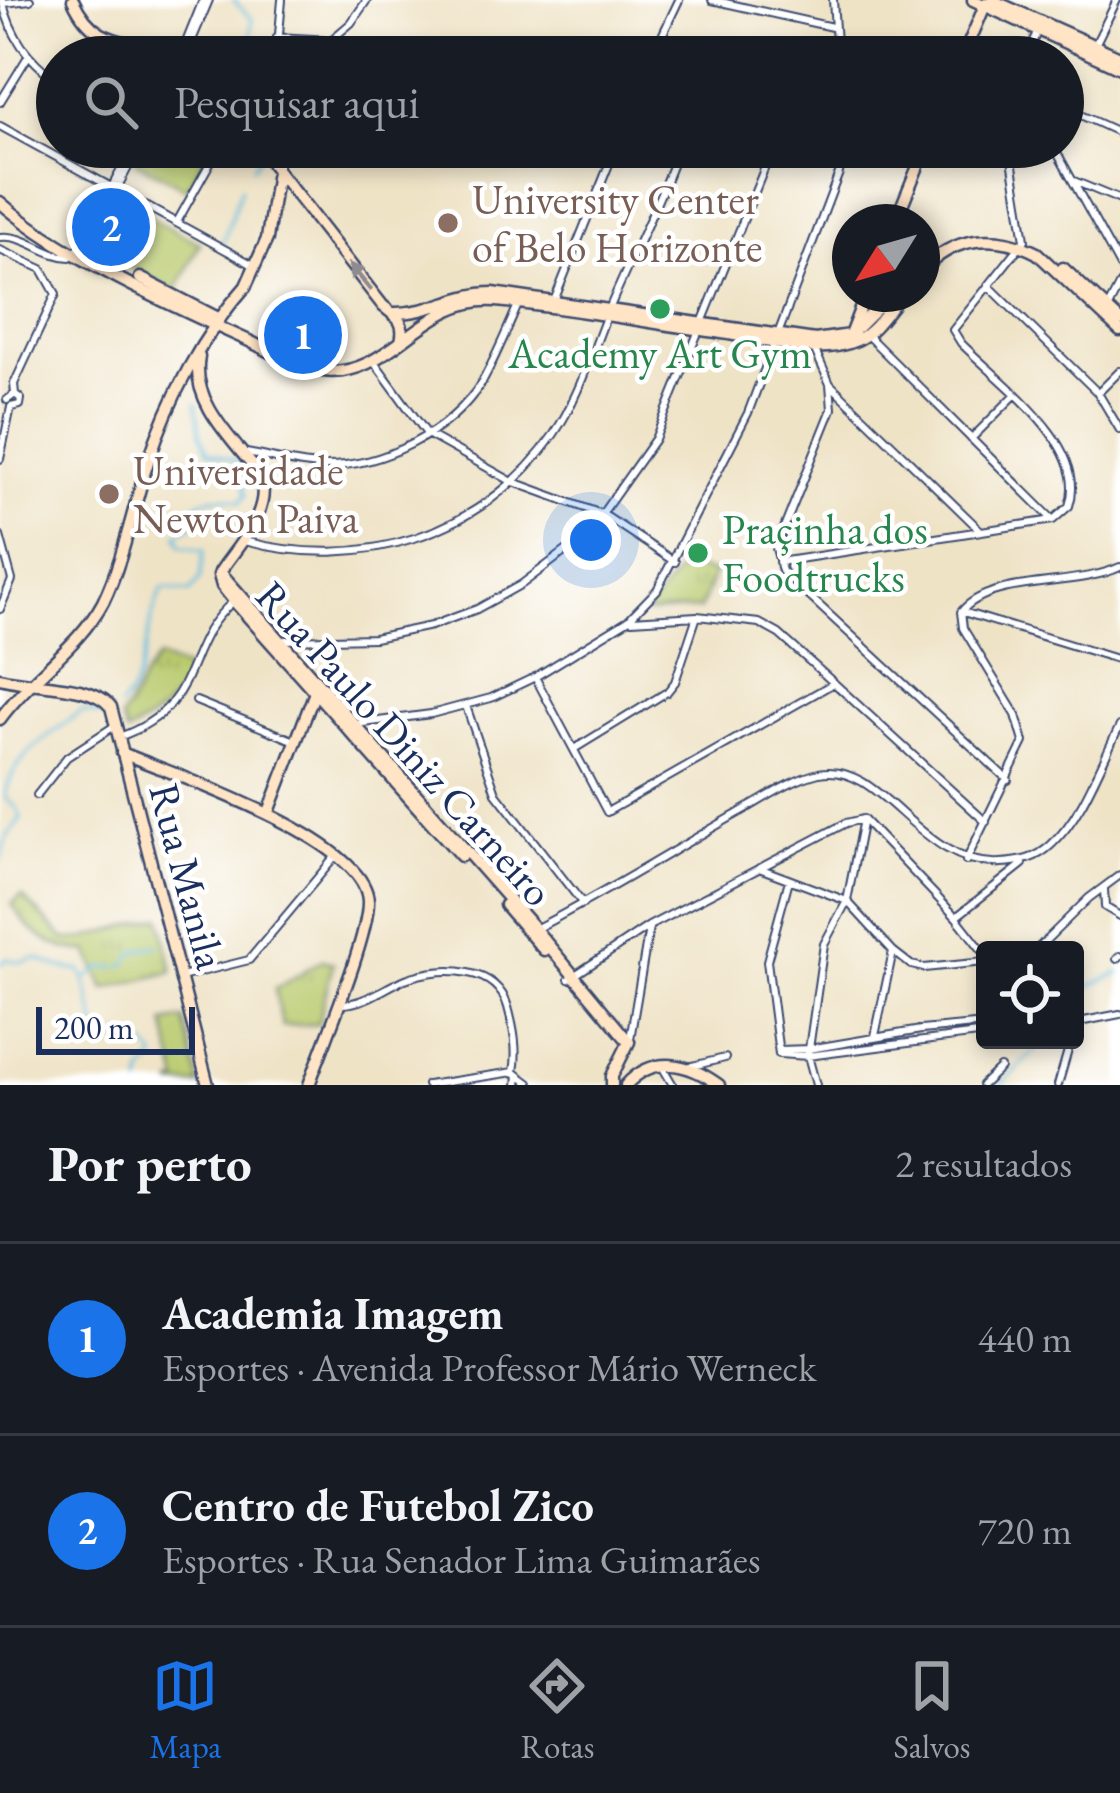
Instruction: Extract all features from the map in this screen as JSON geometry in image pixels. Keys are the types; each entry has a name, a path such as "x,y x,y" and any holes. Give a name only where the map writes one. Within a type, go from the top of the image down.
{"street":[{"path":"30,0 2,2 7,23 36,65"},
{"path":"73,0 86,22 105,36"},
{"path":"189,36 206,0"},
{"path":"277,36 282,0"},
{"path":"336,36 367,0"},
{"path":"662,36 679,0"},
{"path":"712,0 832,27"},
{"path":"833,0 834,36"},
{"path":"1092,51 1117,0"},
{"path":"984,2 1059,36"},
{"path":"984,2 1053,36"},
{"path":"971,36 984,2"},
{"path":"1035,36 1038,30"},
{"path":"1084,47 1120,68"},
{"path":"1084,48 1120,57"},
{"path":"0,102 27,58"},
{"path":"1084,117 1120,133"},
{"path":"0,126 36,147"},
{"path":"74,168 255,266"},
{"path":"0,237 22,239 70,257 80,251 124,168"},
{"path":"177,222 207,168"},
{"path":"268,168 274,202"},
{"path":"275,168 383,306 394,313 403,326 400,341"},
{"path":"554,301 608,168"},
{"path":"241,541 323,554 411,542 476,509 511,482 536,458 571,406 670,168"},
{"path":"278,640 374,638 431,626 477,609 545,568 587,535 655,439 765,168"},
{"path":"352,724 466,706 535,677 628,620 657,590 748,413 839,168"},
{"path":"902,204 917,168"},
{"path":"779,562 1062,516 1072,496 1068,460 1048,430 953,330 1024,243 1013,168"},
{"path":"1065,168 1120,267"},
{"path":"1072,180 1120,200"},
{"path":"232,333 228,321 267,239 274,202 280,190 289,188"},
{"path":"0,192 80,251"},
{"path":"0,202 27,224 232,333 297,365 321,370 348,370 373,360 434,316 461,303 538,303 546,294 554,301 608,314"},
{"path":"940,246 978,232 1040,247 1120,332"},
{"path":"940,254 981,239 1024,243"},
{"path":"0,250 42,269 56,294 8,400 0,459"},
{"path":"1106,312 1120,284"},
{"path":"988,285 1098,392 1120,430"},
{"path":"180,392 197,370 216,322 246,286"},
{"path":"394,313 422,310 476,293 815,340 850,335 866,312"},
{"path":"197,370 214,417 242,452 255,459 290,463 356,464 403,449 427,434 479,386 518,304"},
{"path":"850,335 866,312"},
{"path":"866,334 870,312"},
{"path":"1106,312 1120,321"},
{"path":"0,719 104,600 180,392 217,334 232,333"},
{"path":"775,337 814,347 852,342 866,334"},
{"path":"866,334 1053,520"},
{"path":"814,347 830,384 832,409 776,548 786,578 1007,780"},
{"path":"203,391 204,352"},
{"path":"373,360 427,434 511,482 604,514 675,562"},
{"path":"1098,392 1120,370"},
{"path":"180,392 195,382 203,391"},
{"path":"830,384 981,531"},
{"path":"971,440 1014,396"},
{"path":"220,572 260,513 265,497 255,459"},
{"path":"0,536 12,580 0,609"},
{"path":"961,612 978,595 1101,576 1120,567"},
{"name":"Rua Paulo Diniz Carneiro","path":"220,572 628,1042"},
{"name":"Rua Paulo Diniz Carneiro","path":"220,572 221,586 234,601 468,858"},
{"path":"37,795 67,757 155,718 179,695 211,623 234,601"},
{"path":"961,612 963,628 1016,715 1024,742 966,861"},
{"path":"961,612 1120,660"},
{"path":"628,620 697,616 759,622 834,683 986,823"},
{"path":"574,749 667,692 675,682 697,616"},
{"path":"535,677 607,812 834,683"},
{"path":"3,679 27,684"},
{"path":"3,679 14,689 14,700"},
{"name":"Rua Manila","path":"27,684 104,695 208,1085"},
{"path":"269,812 317,689"},
{"path":"196,701 296,741"},
{"path":"466,706 496,793 583,904"},
{"path":"956,917 1049,847 1066,827 1120,726"},
{"path":"122,753 175,781 285,820 359,878 368,903 309,1085"},
{"path":"532,931 779,790 822,773 860,779 938,846 966,861 977,865 1026,862"},
{"path":"572,977 650,926 857,818 956,917 976,945"},
{"path":"816,1085 809,1052 824,944 847,901 863,819"},
{"path":"181,977 249,960 335,857"},
{"path":"759,868 847,901 911,965 924,968 976,959"},
{"path":"1045,941 1120,874"},
{"path":"789,880 766,961 779,1052 976,1030"},
{"path":"1105,889 1105,907 1120,916"},
{"path":"611,1085 628,1042 650,926"},
{"path":"874,1041 893,952"},
{"path":"338,1004 360,1002 421,975 473,974 505,996 514,1030 512,1074 517,1085"},
{"path":"1084,1023 1120,1014"},
{"path":"1058,1085 1068,1049"},
{"path":"626,1085 644,1069 688,1067 725,1058"},
{"path":"661,1065 673,1085"},
{"path":"688,1067 719,1085"},
{"path":"982,1085 1000,1068"},
{"path":"427,1085 512,1074 531,1084"}],"green space":[{"path":"148,168 199,168 187,189"},
{"path":"133,210 200,243 176,291 107,255"},
{"path":"683,565 714,573 700,609 645,613"},
{"path":"158,658 186,669 180,690 165,708 127,734 121,719"},
{"path":"22,896 65,939 82,939 161,917 173,972 105,989 88,951 53,944 26,923 12,904"},
{"path":"322,960 333,963 318,1024 282,1026 275,989"},
{"path":"184,1019 199,1085 172,1085 179,1082 165,1023"}],"waterway":[{"path":"233,0 252,19 251,36"},
{"path":"222,245 241,188"},
{"path":"120,707 137,681 163,588 190,592 200,579 204,550 182,546 177,535 195,523 193,508 198,503 216,498 240,502 245,496 240,463 208,451 196,403"},
{"path":"0,862 5,840 21,818 5,798 15,770 34,748 81,711 101,715"},
{"path":"130,958 134,952 158,945"},
{"path":"0,964 7,959 37,958 81,971 101,1042 111,1047 111,1037 131,1038 156,1058 141,1085"},
{"path":"123,966 128,962"},
{"path":"87,978 102,968 118,967"},
{"path":"1084,990 1120,973"},
{"path":"1001,1085 1036,1049"}],"place":[{"name":"University Center of Belo Horizonte","path":"448,223"},
{"name":"Centro de Futebol Zico","path":"111,227"},
{"name":"Academy Art Gym","path":"660,309"},
{"name":"Academia Imagem","path":"303,335"},
{"name":"Universidade Newton Paiva","path":"109,494"},
{"name":"Praçinha dos Foodtrucks","path":"698,553"}]}
